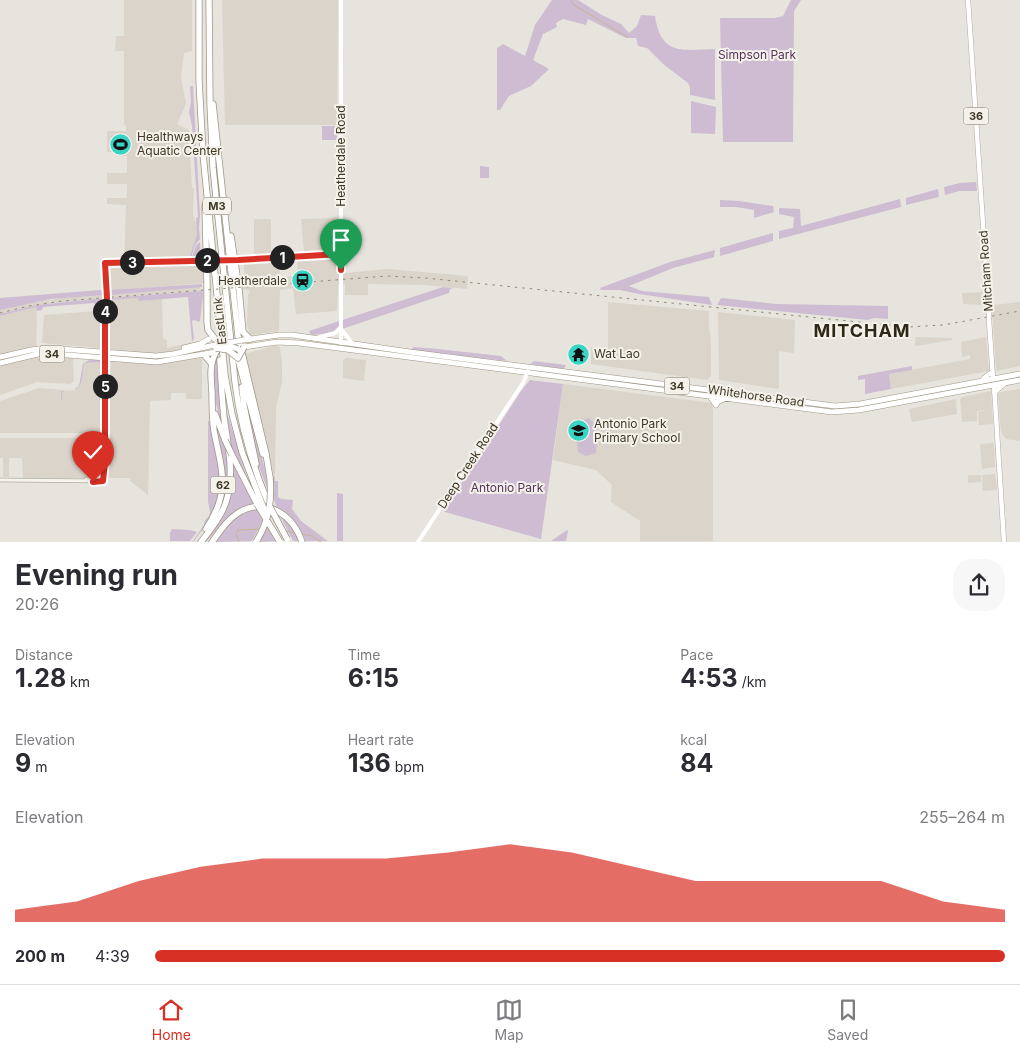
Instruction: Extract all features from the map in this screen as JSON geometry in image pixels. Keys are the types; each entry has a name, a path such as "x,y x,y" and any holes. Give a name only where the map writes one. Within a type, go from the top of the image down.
{"highway":[{"name":"EastLink","path":"199,0 200,101 205,182 225,375 230,407 259,504 281,542"},
{"name":"EastLink","path":"209,0 214,168 235,382 245,437 260,485 288,542"},
{"path":"210,75 238,336 270,478 271,498 268,514 256,542"},
{"path":"205,182 206,322 218,344 238,358"},
{"path":"224,194 239,289 243,332 250,339"},
{"path":"200,542 214,525 223,508 228,495 231,474 222,393 213,254"},
{"name":"34","path":"0,363 42,354 167,355 218,344 286,335 341,345"},
{"name":"34","path":"241,348 284,342 341,345"},
{"path":"218,344 241,348 238,358 270,478"},
{"path":"204,356 210,363 218,344"},
{"name":"34","path":"0,357 31,350 52,348 61,351 157,362 204,356 218,344"},
{"name":"Whitehorse Road","path":"341,345 353,344 360,346"},
{"name":"Whitehorse Road","path":"341,345 832,406 851,406 900,399 993,382 1020,374"},
{"name":"62","path":"200,542 214,516 223,491 223,471 213,422 210,363"},
{"name":"Whitehorse Road","path":"527,369 544,374 709,395 716,405 717,402 727,398 838,412 859,410 982,381 1005,383 1020,380"},
{"path":"242,372 244,406 260,485"},
{"path":"212,406 232,455 259,504"},
{"path":"212,542 232,518 243,510 254,507 267,507 286,516 294,525 302,542"}],"main road":[{"name":"Heatherdale Road","path":"341,0 341,345"},
{"name":"Mitcham Road","path":"968,0 1004,542"},
{"path":"314,339 335,333 341,328 353,344"},
{"name":"Deep Creek Road","path":"418,542 526,379 527,369"},
{"name":"Deep Creek Road","path":"517,391 527,369"},
{"path":"982,381 992,372"},
{"path":"526,379 531,375 544,374"},
{"path":"994,393 1005,383"}],"street":[{"path":"0,481 106,479 105,312 107,298 105,263 238,260 341,254"},
{"path":"75,481 102,479"}],"shaded area":[{"path":"124,0 192,0 192,51 184,53 181,77 186,104 177,124 189,130 192,188 194,188 193,214 197,226 197,235 189,257 202,258 204,283 108,291 107,267 124,264 126,205 107,204 107,198 127,198 127,184 107,184 107,173 127,173 127,156 123,156 122,152 107,152 107,131 126,131 126,125 124,125 124,51 115,51 116,36 124,36"},
{"path":"222,0 338,0 337,125 225,125"},
{"path":"337,218 337,251 304,251 301,219"},
{"path":"254,219 271,219 271,254 254,255"},
{"path":"297,258 337,258 337,273 388,269 468,276 467,289 425,285 368,284 368,295 345,295 345,284 338,285 337,311 296,314 293,288 280,290 279,331 250,335 247,325 248,294 250,292 249,290 242,289 241,280 244,280 244,262 279,260 280,277 298,276"},
{"path":"200,287 201,291 110,298 110,294"},
{"path":"984,292 984,305 963,304 962,293"},
{"path":"105,295 105,299 37,305 0,314 0,310 24,304 63,298"},
{"path":"139,298 139,301 162,299 163,339 167,340 167,348 192,342 202,359 202,399 186,399 186,393 171,393 171,400 150,401 148,495 130,481 130,478 23,478 22,458 9,458 9,477 3,477 3,458 0,458 0,438 109,438 111,349 42,343 44,315 109,310 109,300"},
{"path":"608,302 709,311 711,376 707,380 591,364 591,347 608,349"},
{"path":"1020,302 1020,366 996,371 992,307 994,305"},
{"path":"37,307 36,358 73,358 74,381 70,384 37,382 0,395 0,316"},
{"path":"718,312 795,320 794,353 779,351 778,389 719,380"},
{"path":"915,337 952,338 952,340 915,346"},
{"path":"986,337 989,371 891,389 889,374 970,359 970,355 962,357 961,342"},
{"path":"273,346 280,348 282,362 282,382 276,408 275,481 245,354"},
{"path":"346,358 366,360 364,381 343,378 343,360"},
{"path":"91,359 101,362 100,433 0,433 0,401 39,388 74,391 80,384 83,363"},
{"path":"563,384 712,403 713,541 640,541 640,521 611,502 612,485 596,470 553,460"},
{"path":"1020,389 1020,441 1006,439 1002,434 998,394 1000,392"},
{"path":"991,391 993,424 979,425 978,412 987,410 977,411 977,421 962,422 960,399"},
{"path":"956,399 957,414 912,422 909,409"},
{"path":"994,443 995,467 982,469 980,444"},
{"path":"995,474 997,490 983,491 982,475"},
{"path":"968,475 981,475 981,482 968,483"}],"green space":[{"path":"552,0 578,0 600,14 621,24 629,33 637,26 641,15 655,16 662,38 675,48 683,50 715,49 715,100 690,95 688,83 663,64 647,48 638,46 636,38 626,38 588,19 586,25 563,19 556,23 557,27 543,34 533,60 549,69 531,86 509,96 500,110 497,110 497,48 503,44 525,56 535,25"},
{"name":"Simpson Park","path":"791,0 801,0 794,11 793,142 723,142 720,18 775,18 783,16"},
{"path":"190,86 193,86 200,239 195,245 191,258 189,258 197,235 196,218 198,217 192,126 189,112 191,102"},
{"path":"691,101 716,107 715,134 691,133"},
{"path":"322,126 337,126 337,140 322,140"},
{"path":"480,166 489,167 489,178 480,178"},
{"path":"976,182 977,191 959,191 945,195 944,187"},
{"path":"938,189 939,197 906,205 906,198"},
{"path":"900,199 901,207 779,239 779,231 793,228 794,217 779,214 779,208 800,209 801,226"},
{"path":"720,200 773,206 774,212 754,218 754,210 720,207"},
{"path":"773,233 773,241 720,256 720,248"},
{"path":"200,242 201,258 192,257 196,245"},
{"path":"715,250 714,257 673,268 629,286 642,291 709,297 712,305 620,290 601,290 600,288 670,262"},
{"path":"202,284 202,287 109,295 110,290"},
{"path":"443,287 453,288 450,289 449,293 336,331 311,335 309,331"},
{"path":"104,291 105,295 51,299 0,310 0,298"},
{"path":"201,291 203,295 200,321 192,321 194,338 192,342 188,297 139,301 138,298 109,300 109,298"},
{"path":"106,298 103,303 95,305 94,303 43,307 42,310 37,311 36,307 0,316 0,314 37,305"},
{"path":"721,298 777,304 888,306 888,319 874,318 868,320 717,305"},
{"path":"414,347 501,356 507,361 410,350"},
{"path":"217,356 225,435 213,385 214,365"},
{"path":"91,359 101,362 101,400 99,400 99,362 85,363"},
{"path":"534,361 566,365 563,369 530,364"},
{"path":"84,363 82,378 79,386"},
{"path":"912,366 912,370 889,374 891,389 865,394 865,379 858,380 858,376"},
{"name":"Antonio Park","path":"530,380 563,384 541,539 445,512 444,510"},
{"path":"225,395 227,413 249,484 229,444"},
{"path":"245,395 265,469 268,491 259,467 257,452 255,451"},
{"path":"215,418 226,447 229,469 223,503 216,519 225,476 215,428"},
{"path":"588,418 594,423 594,431 597,435 596,453 586,456 578,452 577,441 581,421"},
{"path":"208,421 210,421 218,458 218,495 210,519 192,542 204,525 210,512 208,501"},
{"path":"233,462 255,504 247,506 234,514 207,541 203,542 215,524 228,494"},
{"path":"274,476 275,481 278,481 278,497 293,500 292,509 301,521 328,541 306,541 299,527 276,506 273,496 272,477"},
{"path":"337,493 343,494 343,541 337,541"},
{"path":"257,510 263,520 252,541 215,542 238,517"},
{"path":"280,516 290,524 300,541 293,541"},
{"path":"267,526 277,541 258,542"},
{"path":"172,529 197,532 190,541 170,541"},
{"path":"567,530 566,541 551,541"}],"waterway":[{"path":"571,0 574,5 627,37"},
{"path":"239,542 236,534 238,530 260,529"},
{"path":"286,531 294,533"},
{"path":"301,534 312,536 321,542"}],"railway":[{"path":"0,313 62,301 387,276 425,278 908,327 943,325 1020,311"}],"place":[{"name":"Healthways Aquatic Center","path":"121,144"},
{"name":"Heatherdale","path":"303,281"},
{"name":"Wat Lao","path":"578,354"},
{"name":"Antonio Park Primary School","path":"578,431"}],"district":[{"name":"MITCHAM","path":"862,331"}],"route":[{"path":"93,482 103,481 105,462 105,312 107,298 105,263 238,260 341,254 341,270"}]}
